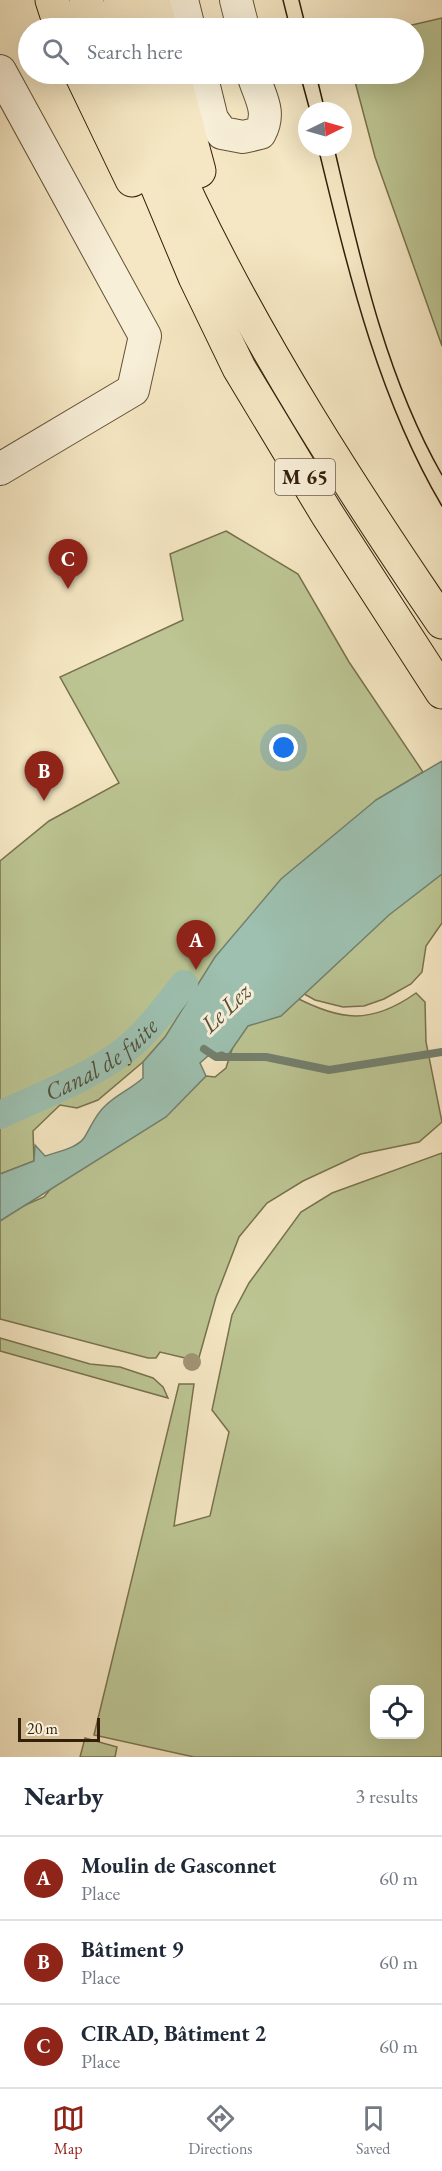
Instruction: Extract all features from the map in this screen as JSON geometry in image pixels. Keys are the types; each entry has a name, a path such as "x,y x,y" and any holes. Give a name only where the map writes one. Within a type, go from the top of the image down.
{"main road":[{"path":"52,0 58,18"},
{"path":"86,0 92,18"},
{"path":"120,0 126,18"},
{"path":"153,0 158,18"},
{"name":"M 65","path":"86,84 145,207 195,277"},
{"name":"M 65","path":"114,84 195,277 239,368 435,681"},
{"name":"M 65","path":"147,84 189,200 309,419 358,500 442,622"},
{"name":"M 65","path":"176,84 203,184 222,241 309,419"}],"street":[{"path":"182,0 186,18"},
{"path":"236,0 240,18"},
{"path":"0,71 145,336 133,390 6,456"},
{"path":"204,84 212,118 222,133 243,137 260,133 266,122 265,104 258,84"}],"green space":[{"path":"442,18 442,346 375,157 356,84 424,84 424,22"},
{"path":"226,531 298,574 349,662 423,772 376,800 143,1062 98,1100 77,1108 60,1105 33,1131 34,1161 0,1174 0,861 49,821 119,783 60,677 183,620 170,554"},
{"path":"442,854 442,923 426,946 422,972 411,984 384,999 364,1006 343,1007 315,1000 297,990"},
{"path":"416,993 425,1002 426,1042 442,1122 419,1142 361,1154 303,1181 267,1203 239,1237 216,1297 198,1361 160,1352 156,1358 148,1358 0,1319 0,1216 44,1197 83,1150 187,1091 206,1076 215,1077 226,1068 243,1015 293,996 326,1011 355,1016 370,1015 400,1003"},
{"path":"442,1153 442,1757 194,1757 94,1735 179,1384 194,1384 174,1526 210,1516 229,1432 212,1410 232,1315 249,1283 301,1212 332,1193"},
{"path":"0,1338 90,1364 120,1367 153,1378 163,1387 168,1398 0,1351"},
{"path":"85,1738 117,1747 115,1757 80,1757"}],"water":[{"name":"Le Lez","path":"442,761 442,874 389,915 281,1016 248,1026 228,1055 222,1052 208,1056 200,1063 206,1076 166,1117 0,1221 0,1174 34,1161 35,1145 45,1156 77,1144 84,1138 105,1106 143,1078 143,1062 165,1037 215,957 281,879 376,800"}],"waterway":[{"name":"Canal de fuite","path":"0,1115 79,1079 121,1053 147,1030 184,984"},
{"path":"204,1049 216,1057 266,1057 329,1070 442,1052"}],"tram line":[{"path":"283,0 288,18"},
{"path":"299,0 304,18"},
{"path":"303,84 308,102"},
{"path":"318,84 323,102"},
{"path":"320,156 353,286 382,377 399,421 442,506"},
{"path":"336,156 376,315 405,397 442,475"}],"place":[{"name":"CIRAD, Bâtiment 2","path":"68,589"},
{"name":"Bâtiment 9","path":"44,801"},
{"name":"Moulin de Gasconnet","path":"196,970"}]}
